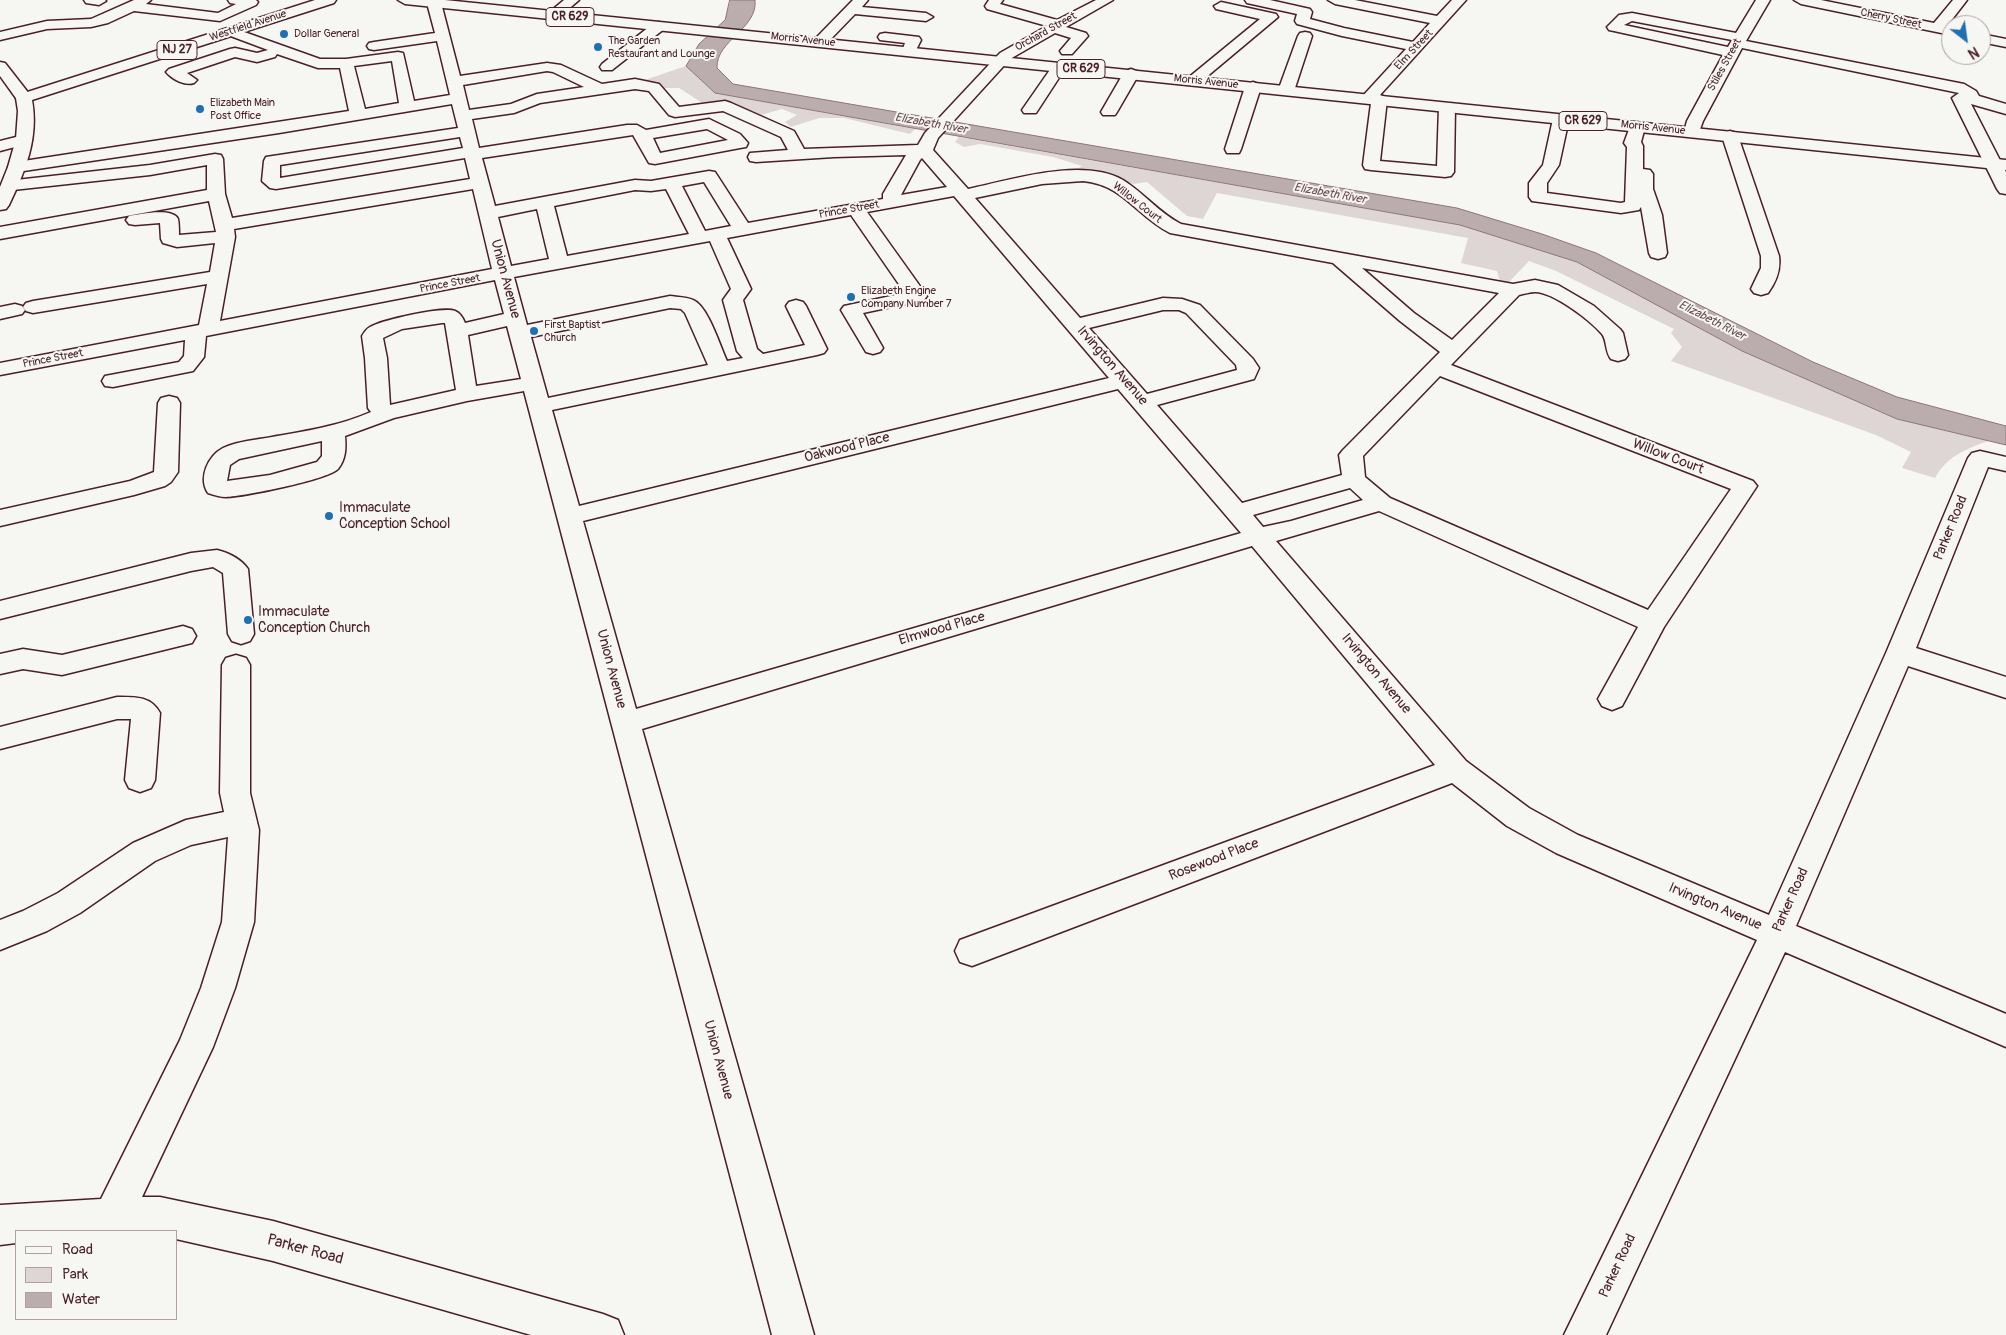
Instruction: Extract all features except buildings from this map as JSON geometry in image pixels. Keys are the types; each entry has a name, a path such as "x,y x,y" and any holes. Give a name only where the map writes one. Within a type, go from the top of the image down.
{"street":[{"path":"220,17 251,2 235,0"},
{"name":"Westfield Avenue","path":"24,98 329,0"},
{"name":"Morris Avenue","path":"406,0 820,42 881,42 912,45 1000,60 1059,67 1447,107 1559,128 1636,133 1692,132 2001,173"},
{"path":"553,15 572,0"},
{"path":"996,0 992,6 1081,36 1067,51"},
{"name":"Orchard Street","path":"928,143 951,114 1000,60 1018,47 1106,0"},
{"path":"1252,0 1305,12 1302,21 1416,48"},
{"path":"1334,0 1440,21"},
{"name":"Elm Street","path":"1374,100 1416,48 1459,0"},
{"name":"Stiles Street","path":"1692,132 1695,121 1763,0"},
{"name":"Cherry Street","path":"1801,0 1940,29"},
{"path":"1940,29 1946,0"},
{"path":"1940,29 1960,0"},
{"path":"0,36 47,25 91,23 103,20 138,3 260,23"},
{"name":"Union Avenue","path":"434,3 503,274 793,1335"},
{"path":"1075,4 1090,8"},
{"path":"820,42 856,5 902,15 926,17"},
{"path":"1193,81 1272,17 1221,6"},
{"path":"881,42 902,15"},
{"path":"1737,44 1614,27 1627,16 1632,17 1737,44 1964,89 1972,97 1987,105 2006,109"},
{"path":"220,17 238,30 280,50 318,64 346,63 398,56 406,106"},
{"path":"607,66 659,26"},
{"path":"363,48 442,36"},
{"path":"1286,91 1305,36"},
{"path":"1991,40 2006,43"},
{"path":"189,80 174,72 235,52 257,58 280,50"},
{"path":"346,63 358,114"},
{"path":"0,66 24,98 28,112 24,140 17,166 0,204"},
{"path":"337,183 468,135 547,67 556,68 600,88"},
{"path":"1030,110 1059,67"},
{"path":"1109,112 1131,74"},
{"path":"0,243 155,217 163,217 169,220 170,239 177,241 225,231 468,135 514,108 537,99 635,84 654,87 675,112 725,106 788,134 799,155"},
{"path":"1233,148 1254,87"},
{"path":"2001,173 1960,98 2006,96"},
{"path":"1374,100 1371,165 1446,172 1447,107"},
{"path":"17,166 279,128 406,106 468,135"},
{"path":"272,161 468,135 638,130 643,135 655,159 740,143 734,136 709,124 643,135"},
{"path":"1559,128 1551,165 1538,184 1538,197 1621,208 1633,206 1634,202 1636,133"},
{"path":"1636,133 1644,189 1653,215 1658,253"},
{"path":"272,141 271,181 276,184 468,135"},
{"path":"1730,136 1770,256 1771,268 1761,289"},
{"path":"0,146 24,140"},
{"path":"756,157 928,143"},
{"path":"892,198 913,157 928,143"},
{"name":"Irvington Avenue","path":"928,143 963,193 1456,769 1518,816 1567,844 2006,1031"},
{"path":"9,186 150,170 215,159 216,194 225,231 219,276 194,356 186,367 113,381"},
{"path":"145,206 150,170"},
{"path":"488,213 635,186 651,186 709,176 743,230"},
{"name":"Willow Court","path":"963,193 1061,177 1088,176 1102,178 1115,183 1163,224 1176,229 1514,290 1535,286 1551,289 1587,310 1612,333 1618,355"},
{"path":"671,182 741,289 733,300 746,351 759,360"},
{"name":"Prince Street","path":"0,369 856,209 892,198 963,193"},
{"path":"0,233 216,194"},
{"path":"544,203 560,263"},
{"path":"856,209 917,296 850,310 873,348"},
{"name":"Willow Court","path":"1339,258 1407,317 1445,359 1745,486 1653,623 1612,699"},
{"path":"16,310 219,276"},
{"path":"1514,290 1352,455 1354,479 1381,503 1653,623"},
{"path":"456,331 518,326 670,302 687,304 736,295"},
{"path":"1076,325 1163,304 1175,303 1185,305 1193,309 1246,363 1248,368 1246,374 1236,378 1142,402"},
{"path":"687,304 694,310 720,369"},
{"path":"333,431 334,459 325,468 238,488 216,488 218,470 222,458 226,454 333,431 354,428 387,413 467,394 537,395 720,369 817,348 796,306"},
{"path":"387,413 380,408 376,358 372,336 375,332 390,327 450,316 455,321 467,394"},
{"name":"Oakwood Place","path":"570,516 1124,380"},
{"path":"0,518 134,488 163,477 166,472 169,403"},
{"name":"Parker Road","path":"1585,1335 1777,933 1900,653 1993,461"},
{"path":"1237,512 1354,479"},
{"path":"1258,536 1293,530 1381,503"},
{"name":"Elmwood Place","path":"626,723 1258,536"},
{"path":"0,610 192,562 217,558 234,569 239,649 235,793 244,830 238,922 218,988 196,1047 112,1218"},
{"path":"0,664 23,659 62,665 183,636"},
{"path":"1900,653 2006,688"},
{"path":"0,738 117,708 139,708 146,713 140,780"},
{"name":"Rosewood Place","path":"972,951 1456,769"},
{"path":"0,935 35,921 69,902 144,852 186,833 242,821"},
{"name":"Parker Road","path":"0,1225 56,1220 160,1216 273,1241 603,1335"}],"green space":[{"path":"686,66 715,93 915,129 910,134 844,118 819,118 791,127 785,122 797,115 782,109 761,115 723,101 704,104 679,88 663,88 642,81"},
{"path":"959,137 1460,225 1577,262 1742,351 1897,419 1988,441 1964,451 1951,459 1935,478 1902,468 1911,452 1876,435 1671,361 1682,347 1671,333 1674,329 1556,271 1529,261 1509,282 1500,282 1497,271 1461,263 1468,238 1217,193 1203,219 1187,216 1147,182 1133,184 1103,173 1073,171 1082,166 1053,157 980,144 964,147 955,142"}],"water":[{"name":"Elizabeth River","path":"730,0 755,0 754,10 750,19 729,42 718,58 717,68 733,84 1457,208 1596,253 1813,362 1897,397 2006,426 2006,445 1897,419 1742,351 1577,262 1460,225 715,93 686,66 699,44 725,20"}],"place":[{"name":"Dollar General","path":"284,34"},
{"name":"The Garden Restaurant and Lounge","path":"598,47"},
{"name":"Elizabeth Main Post Office","path":"200,109"},
{"name":"Elizabeth Engine Company Number 7","path":"851,297"},
{"name":"First Baptist Church","path":"534,331"},
{"name":"Immaculate Conception School","path":"329,516"},
{"name":"Immaculate Conception Church","path":"248,620"}]}
